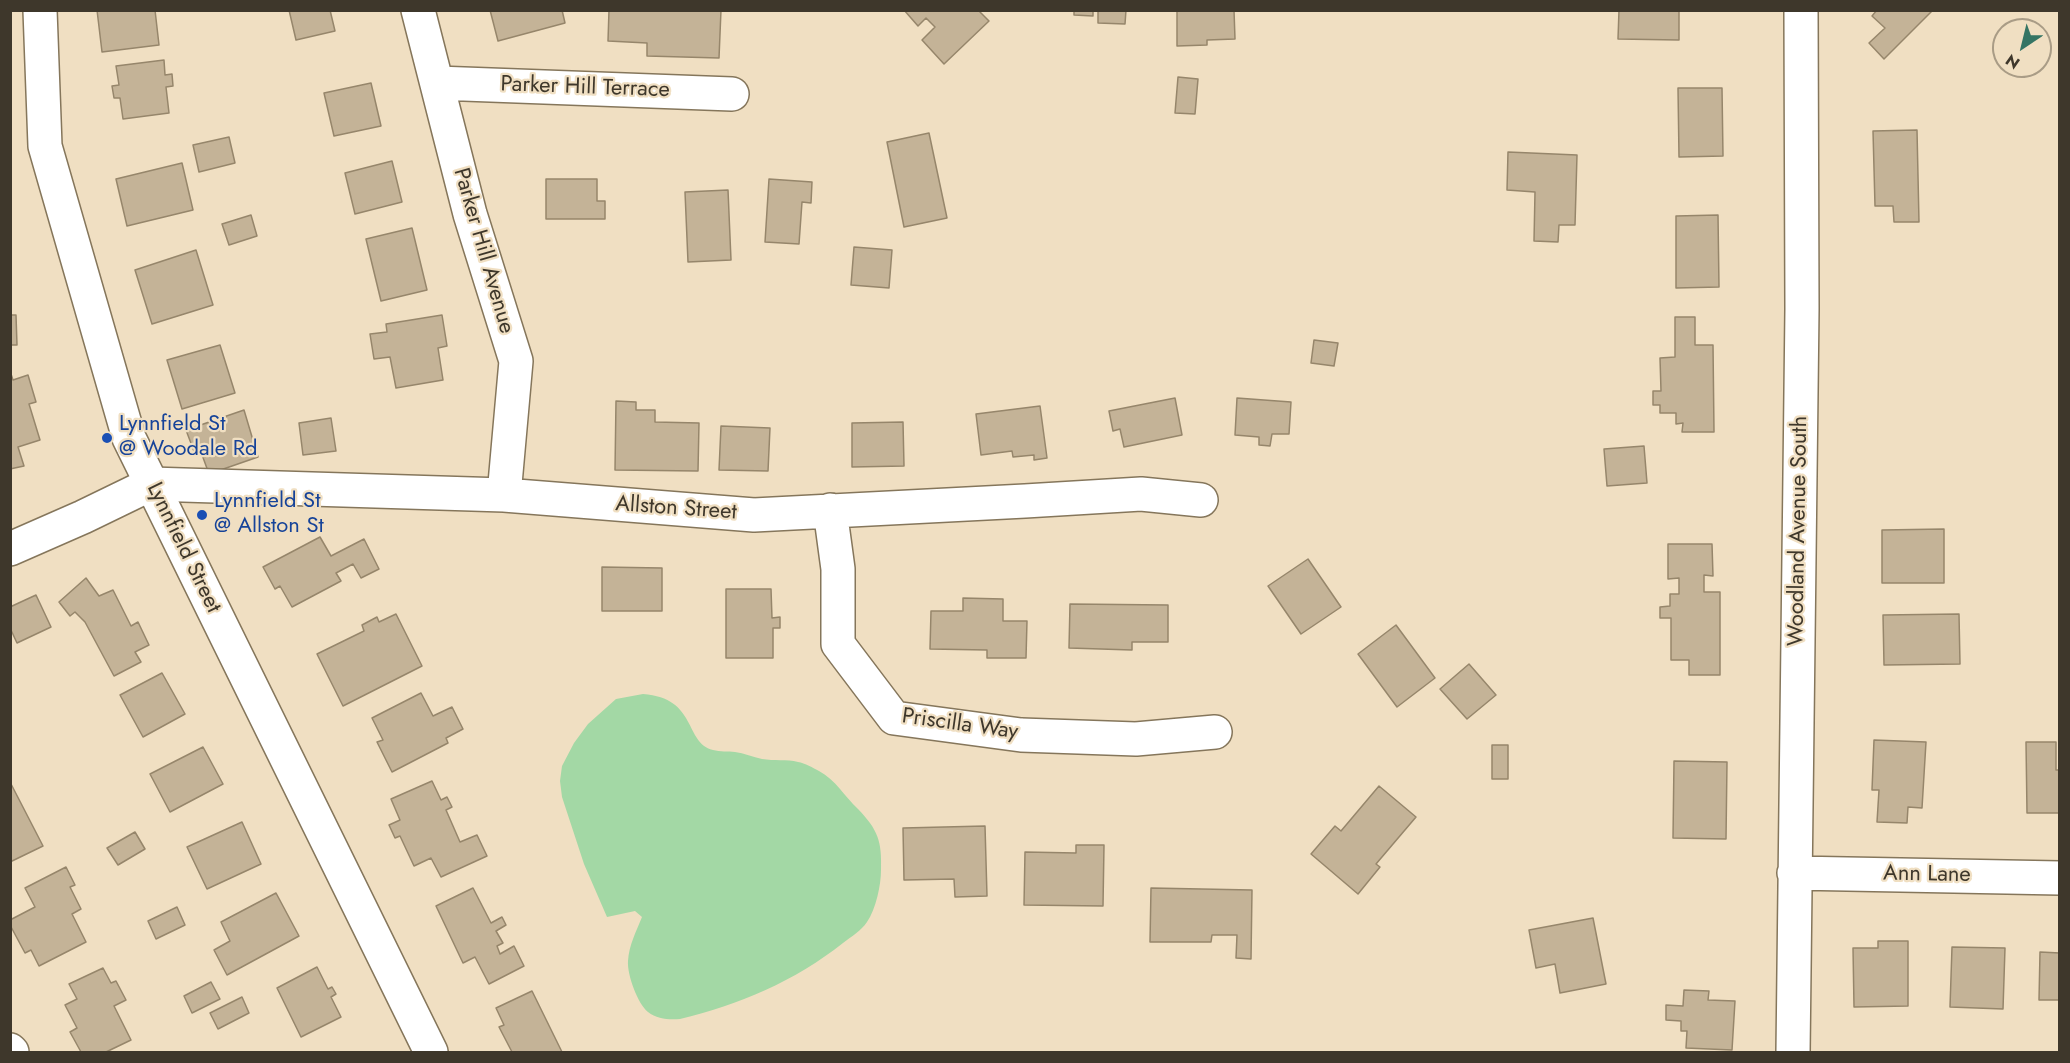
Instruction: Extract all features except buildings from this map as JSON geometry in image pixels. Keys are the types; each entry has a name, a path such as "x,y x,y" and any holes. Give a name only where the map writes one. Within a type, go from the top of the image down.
{"street":[{"name":"Lynnfield Street","path":"40,10 45,146 129,438 432,1053"},
{"name":"Parker Hill Avenue","path":"418,10 470,214 516,361 504,495"},
{"name":"Woodland Avenue South","path":"1793,1053 1802,309 1801,10"},
{"name":"Parker Hill Terrace","path":"437,83 732,94"},
{"name":"Allston Street","path":"151,484 504,495 754,515 1141,494 1201,500"},
{"path":"10,549 83,518 151,484"},
{"name":"Priscilla Way","path":"830,510 838,569 838,644 894,718 1021,735 1136,739 1215,732"},
{"name":"Ann Lane","path":"1794,873 2060,878"}],"green space":[{"path":"643,694 661,697 673,703 682,712 704,746 713,750 762,759 801,763 825,775 865,816 874,830 881,851 881,876 877,897 870,917 859,931 825,957 766,990 724,1007 680,1019 663,1019 655,1016 644,1008 637,996 629,974 628,961 631,944 642,917 635,911 607,917 584,864 562,797 560,781 562,766 574,743 588,724 616,699"}],"place":[{"name":"Lynnfield St @ Woodale Rd","path":"107,438"},
{"name":"Lynnfield St @ Allston St","path":"202,515"}]}
